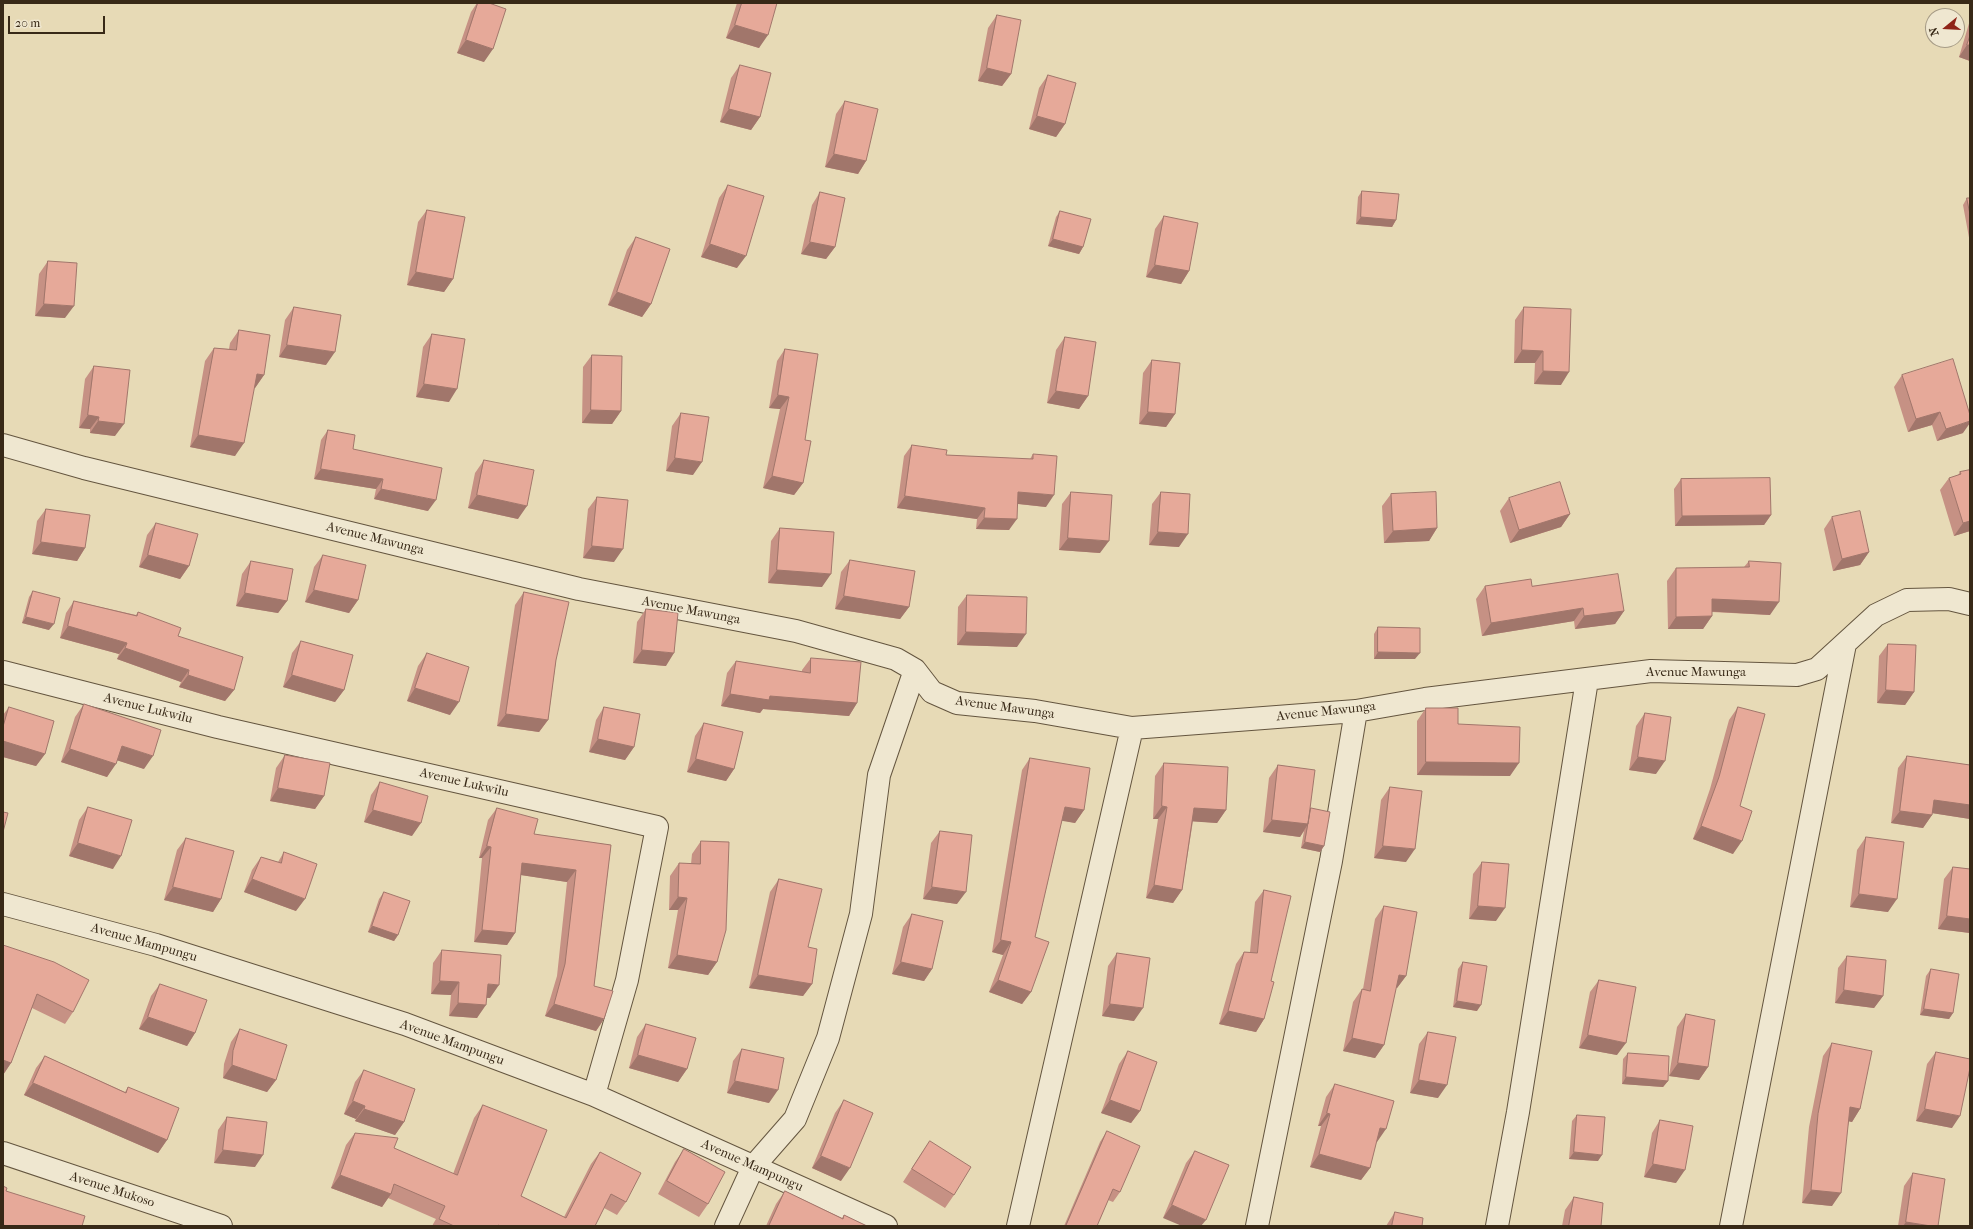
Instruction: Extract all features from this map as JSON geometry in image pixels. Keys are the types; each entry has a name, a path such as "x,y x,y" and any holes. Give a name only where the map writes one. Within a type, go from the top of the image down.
{"street":[{"name":"Avenue Mawunga","path":"3,445 84,468 578,589 796,631 896,659 915,670 932,692 957,703 1035,711 1132,728 1356,711 1425,699 1651,671 1797,675 1817,669 1876,615 1907,600 1949,599 1970,604"},
{"path":"1731,1226 1845,644"},
{"path":"726,1226 753,1167 795,1119 828,1038 861,914 879,775 915,670"},
{"name":"Avenue Lukwilu","path":"3,672 218,727 657,827 627,980 594,1095"},
{"path":"1497,1226 1518,1112 1587,680"},
{"path":"1257,1226 1331,861 1356,711"},
{"path":"1018,1226 1132,728"},
{"name":"Avenue Mampungu","path":"3,904 156,945 405,1024 594,1095 886,1226"},
{"name":"Avenue Mukoso","path":"3,1153 221,1226"}],"building":[{"path":"478,3 489,3 506,9 493,49 466,40"},
{"path":"742,3 777,3 768,35 735,25"},
{"path":"997,15 1021,20 1011,74 987,68"},
{"path":"1970,36 1970,45 1967,45"},
{"path":"740,65 771,73 760,117 729,109"},
{"path":"1048,75 1076,83 1065,124 1037,116"},
{"path":"845,101 878,109 866,161 834,154"},
{"path":"728,185 764,196 746,256 710,244"},
{"path":"1362,191 1399,194 1396,220 1361,217"},
{"path":"820,192 845,198 835,247 810,242"},
{"path":"1967,198 1970,198 1970,214"},
{"path":"427,210 465,217 453,279 416,272"},
{"path":"1060,211 1091,219 1083,247 1053,239"},
{"path":"1164,216 1198,223 1189,271 1155,265"},
{"path":"636,237 670,249 651,304 617,292"},
{"path":"48,261 77,263 74,306 44,304"},
{"path":"294,307 341,315 335,352 287,345"},
{"path":"1524,307 1571,309 1569,372 1543,371 1543,351 1522,350"},
{"path":"239,330 270,335 264,375 257,374 244,443 198,435 214,348 236,350"},
{"path":"432,334 465,339 457,389 424,384"},
{"path":"1065,337 1096,342 1088,396 1056,391"},
{"path":"785,349 818,354 805,440 811,441 803,483 772,476 789,397 778,395"},
{"path":"592,355 622,356 621,411 591,410"},
{"path":"1953,359 1970,415 1970,421 1946,429 1940,412 1916,419 1902,375"},
{"path":"1152,360 1180,363 1175,414 1148,412"},
{"path":"94,366 130,370 124,424 98,421 99,417 88,415"},
{"path":"681,413 709,417 702,462 675,458"},
{"path":"328,430 355,435 353,449 442,468 436,500 381,489 383,479 321,469"},
{"path":"912,445 947,450 946,455 1033,459 1033,454 1057,456 1054,495 1018,492 1017,519 984,518 985,508 905,496"},
{"path":"484,460 534,470 527,506 477,495"},
{"path":"1970,470 1970,521 1963,523 1949,478 1961,474 1960,472"},
{"path":"1770,478 1771,515 1682,516 1681,479"},
{"path":"1560,482 1570,514 1519,530 1509,498"},
{"path":"1071,492 1112,495 1109,541 1068,538"},
{"path":"1161,492 1190,494 1188,534 1158,532"},
{"path":"1436,492 1437,528 1393,531 1391,494"},
{"path":"597,497 628,500 623,549 592,546"},
{"path":"46,509 90,515 85,548 41,542"},
{"path":"1860,511 1869,552 1842,559 1832,517"},
{"path":"156,523 198,534 189,566 148,555"},
{"path":"780,528 834,532 831,574 777,570"},
{"path":"323,555 366,565 358,600 314,590"},
{"path":"850,560 915,571 909,607 844,596"},
{"path":"251,561 293,569 287,601 245,593"},
{"path":"1749,561 1781,563 1779,602 1712,599 1712,616 1676,617 1676,568 1749,567"},
{"path":"1618,574 1624,611 1584,616 1583,608 1491,623 1485,586 1531,579 1532,586"},
{"path":"33,591 60,598 54,624 26,617"},
{"path":"524,592 569,602 556,660 548,720 506,714"},
{"path":"967,595 1027,597 1026,634 966,632"},
{"path":"74,601 137,616 138,612 181,628 178,636 243,657 234,690 188,675 189,670 125,648 127,643 68,626"},
{"path":"646,609 678,613 674,653 642,650"},
{"path":"1378,627 1420,628 1420,653 1378,652"},
{"path":"301,641 353,655 344,690 292,675"},
{"path":"1888,644 1916,645 1914,692 1886,690"},
{"path":"427,653 469,667 459,702 415,688"},
{"path":"811,658 861,662 857,703 770,696 769,700 730,694 736,661 810,673"},
{"path":"84,704 161,730 153,756 122,746 116,764 70,749"},
{"path":"9,707 54,721 45,754 3,741 3,727"},
{"path":"604,707 640,714 634,747 598,739"},
{"path":"1738,707 1765,714 1740,806 1752,811 1742,841 1701,826 1719,777"},
{"path":"1426,708 1458,708 1458,724 1520,727 1519,763 1426,762"},
{"path":"1645,713 1671,717 1665,761 1638,757"},
{"path":"704,723 743,732 734,769 696,759"},
{"path":"285,755 330,763 324,796 278,788"},
{"path":"1907,756 1970,765 1970,805 1934,800 1932,815 1900,811"},
{"path":"1030,758 1090,768 1084,810 1065,807 1035,937 1049,942 1031,992 998,980 1011,942 1001,940"},
{"path":"1164,763 1228,767 1226,810 1194,808 1182,890 1154,885 1167,807 1162,806"},
{"path":"1278,765 1315,770 1308,824 1272,820"},
{"path":"380,782 428,796 421,823 373,810"},
{"path":"1390,787 1422,791 1415,849 1383,846"},
{"path":"88,807 132,820 121,856 78,843"},
{"path":"497,808 538,819 534,834 611,845 594,986 613,991 604,1019 554,1004 565,964 576,870 522,863 515,933 482,930 491,847 487,846"},
{"path":"1311,808 1330,812 1324,846 1305,842"},
{"path":"3,812 8,813 3,832"},
{"path":"940,831 972,835 966,892 932,887"},
{"path":"1866,837 1904,842 1897,899 1859,894"},
{"path":"186,838 234,851 221,899 173,887"},
{"path":"701,841 729,842 726,930 717,962 677,955 687,898 678,897 679,863 700,864"},
{"path":"284,852 317,864 305,899 252,879 261,857 281,863"},
{"path":"1482,862 1509,864 1505,908 1478,906"},
{"path":"1953,867 1970,869 1970,919 1947,916"},
{"path":"779,879 822,889 808,947 817,949 812,984 758,975"},
{"path":"1264,890 1291,896 1271,981 1274,982 1264,1019 1228,1011 1244,952 1257,953"},
{"path":"384,892 410,901 398,935 372,926"},
{"path":"1384,906 1417,912 1406,976 1399,975 1384,1045 1352,1038 1362,989 1370,991"},
{"path":"912,914 943,921 932,969 901,962"},
{"path":"3,945 54,962 89,980 73,1012 37,994 11,1063 3,1060"},
{"path":"442,950 501,955 499,985 488,984 486,1005 458,1003 459,982 440,981"},
{"path":"1117,953 1150,958 1143,1008 1110,1004"},
{"path":"1847,956 1886,960 1883,996 1844,990"},
{"path":"1463,962 1487,966 1481,1005 1457,1001"},
{"path":"1931,969 1959,974 1953,1013 1924,1009"},
{"path":"1599,980 1636,987 1626,1043 1588,1035"},
{"path":"160,984 207,1000 195,1033 148,1017"},
{"path":"1686,1014 1715,1020 1708,1067 1678,1063"},
{"path":"646,1024 696,1038 687,1069 638,1055"},
{"path":"240,1029 287,1045 276,1080 232,1065 233,1051"},
{"path":"1428,1032 1456,1037 1447,1085 1419,1080"},
{"path":"1832,1043 1872,1051 1860,1109 1850,1107 1841,1193 1811,1190 1818,1114"},
{"path":"742,1049 784,1058 778,1090 735,1081"},
{"path":"1128,1051 1157,1062 1140,1111 1110,1100"},
{"path":"1936,1052 1970,1059 1970,1068 1960,1116 1925,1109"},
{"path":"1628,1053 1669,1056 1668,1081 1626,1077"},
{"path":"45,1056 126,1093 128,1087 179,1108 167,1140 33,1083"},
{"path":"364,1070 415,1089 404,1122 364,1109 365,1106 353,1101"},
{"path":"1335,1084 1394,1101 1386,1129 1380,1128 1370,1168 1319,1154 1330,1114 1327,1113"},
{"path":"844,1100 873,1113 850,1168 821,1156"},
{"path":"483,1105 547,1130 521,1196 566,1218 600,1152 641,1173 626,1202 611,1194 595,1226 454,1226 439,1219 445,1206 394,1184 391,1194 340,1175 355,1133 398,1138 394,1148 457,1175"},
{"path":"1577,1115 1605,1117 1602,1155 1574,1152"},
{"path":"227,1117 267,1122 263,1155 223,1150"},
{"path":"1660,1120 1693,1126 1685,1170 1653,1164"},
{"path":"1107,1131 1140,1146 1120,1192 1113,1189 1097,1226 1066,1226"},
{"path":"930,1141 971,1167 954,1195 912,1169"},
{"path":"684,1149 725,1172 708,1204 667,1181"},
{"path":"1195,1151 1229,1165 1206,1220 1172,1205"},
{"path":"1913,1173 1945,1179 1938,1226 1906,1222"},
{"path":"3,1186 7,1188 6,1191 85,1216 82,1226 3,1225"},
{"path":"785,1191 843,1219 844,1215 867,1226 769,1226"},
{"path":"1574,1197 1603,1203 1601,1226 1569,1226"},
{"path":"1395,1212 1423,1218 1422,1226 1392,1226"}]}
